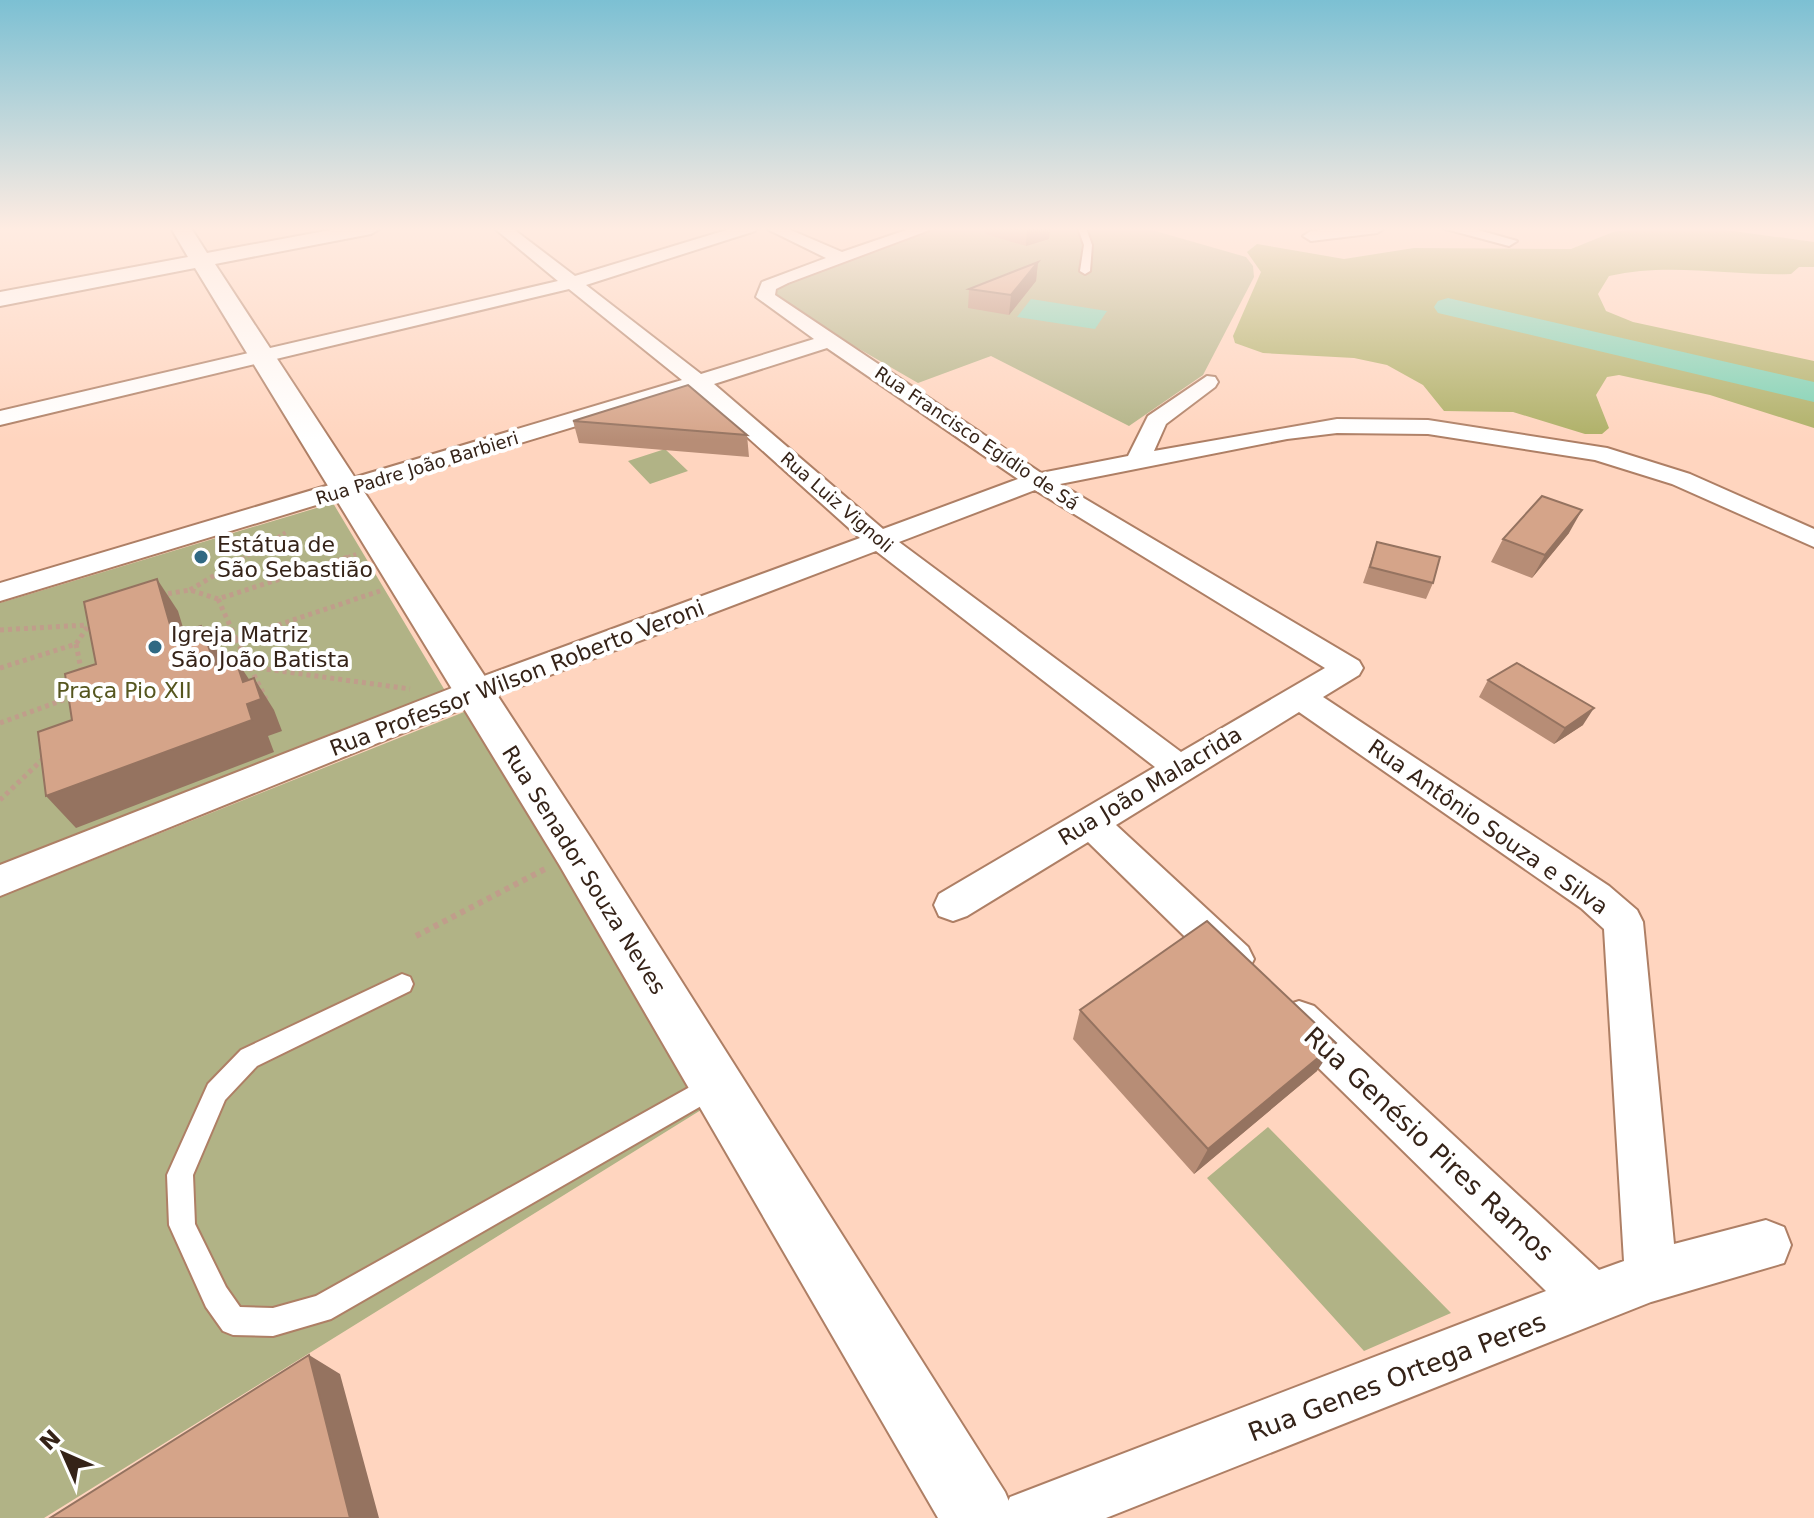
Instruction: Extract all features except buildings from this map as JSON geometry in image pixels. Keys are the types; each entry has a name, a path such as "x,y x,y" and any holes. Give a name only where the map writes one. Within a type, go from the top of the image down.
{"street":[{"name":"Rua Senador Souza Neves","path":"225,299 347,490 366,546 473,692 576,853 979,1518"},
{"path":"0,418 504,299"},
{"name":"Rua Luiz Vignoli","path":"592,299 700,383 879,540 1179,768"},
{"name":"Rua Francisco Egídio de Sá","path":"768,299 833,340 1037,481 1348,668"},
{"name":"Rua Padre João Barbieri","path":"0,592 347,490 833,340"},
{"path":"1137,462 1156,421 1207,382"},
{"name":"Rua Professor Wilson Roberto Veroni","path":"0,881 473,692 1037,481 1287,432 1337,426 1428,427 1624,459 1710,491 1814,539"},
{"name":"Rua João Malacrida","path":"953,905 1348,668"},
{"name":"Rua Antônio Souza e Silva","path":"1298,696 1595,897 1623,922 1651,1276"},
{"name":"Rua Genésio Pires Ramos","path":"1090,822 1594,1301"},
{"name":"Rua Genes Ortega Peres","path":"1031,1518 1594,1301 1651,1276 1766,1245"}],"lane":[{"path":"402,984 249,1058 224,1080 201,1122 180,1175 182,1225 216,1297 233,1321 273,1322 321,1309 716,1084"}],"path":[{"path":"155,596 190,590 294,527"},
{"path":"190,590 218,599 366,546 384,590 236,639"},
{"path":"218,599 268,702"},
{"path":"0,630 87,625 100,617"},
{"path":"83,680 76,644 87,625"},
{"path":"0,668 76,644"},
{"path":"251,667 417,690"},
{"path":"0,723 85,692"},
{"path":"0,800 53,749"},
{"path":"416,936 576,853"}],"green space":[{"path":"772,299 1243,299 1203,375 1129,426 991,356 918,383"},
{"path":"665,449 688,471 650,484 628,461"},
{"name":"Praça Pio XII","path":"333,503 447,694 0,866 0,603"},
{"path":"469,710 701,1110 44,1518 0,1518 0,897"},
{"path":"1268,1127 1451,1313 1364,1351 1207,1178"}],"shaded area":[{"path":"1031,299 1107,311 1095,329 1017,317"},
{"path":"1249,299 1600,299 1606,311 1633,322 1814,361 1814,428 1710,395 1619,375 1607,377 1596,395 1609,428 1602,434 1585,434 1513,412 1444,411 1423,385 1387,365 1354,358 1263,353 1235,343 1233,336"}],"waterway":[{"path":"1448,307 1814,392"}],"place":[{"name":"Estátua de São Sebastião","path":"201,557"},
{"name":"Igreja Matriz São João Batista","path":"155,647"}]}
